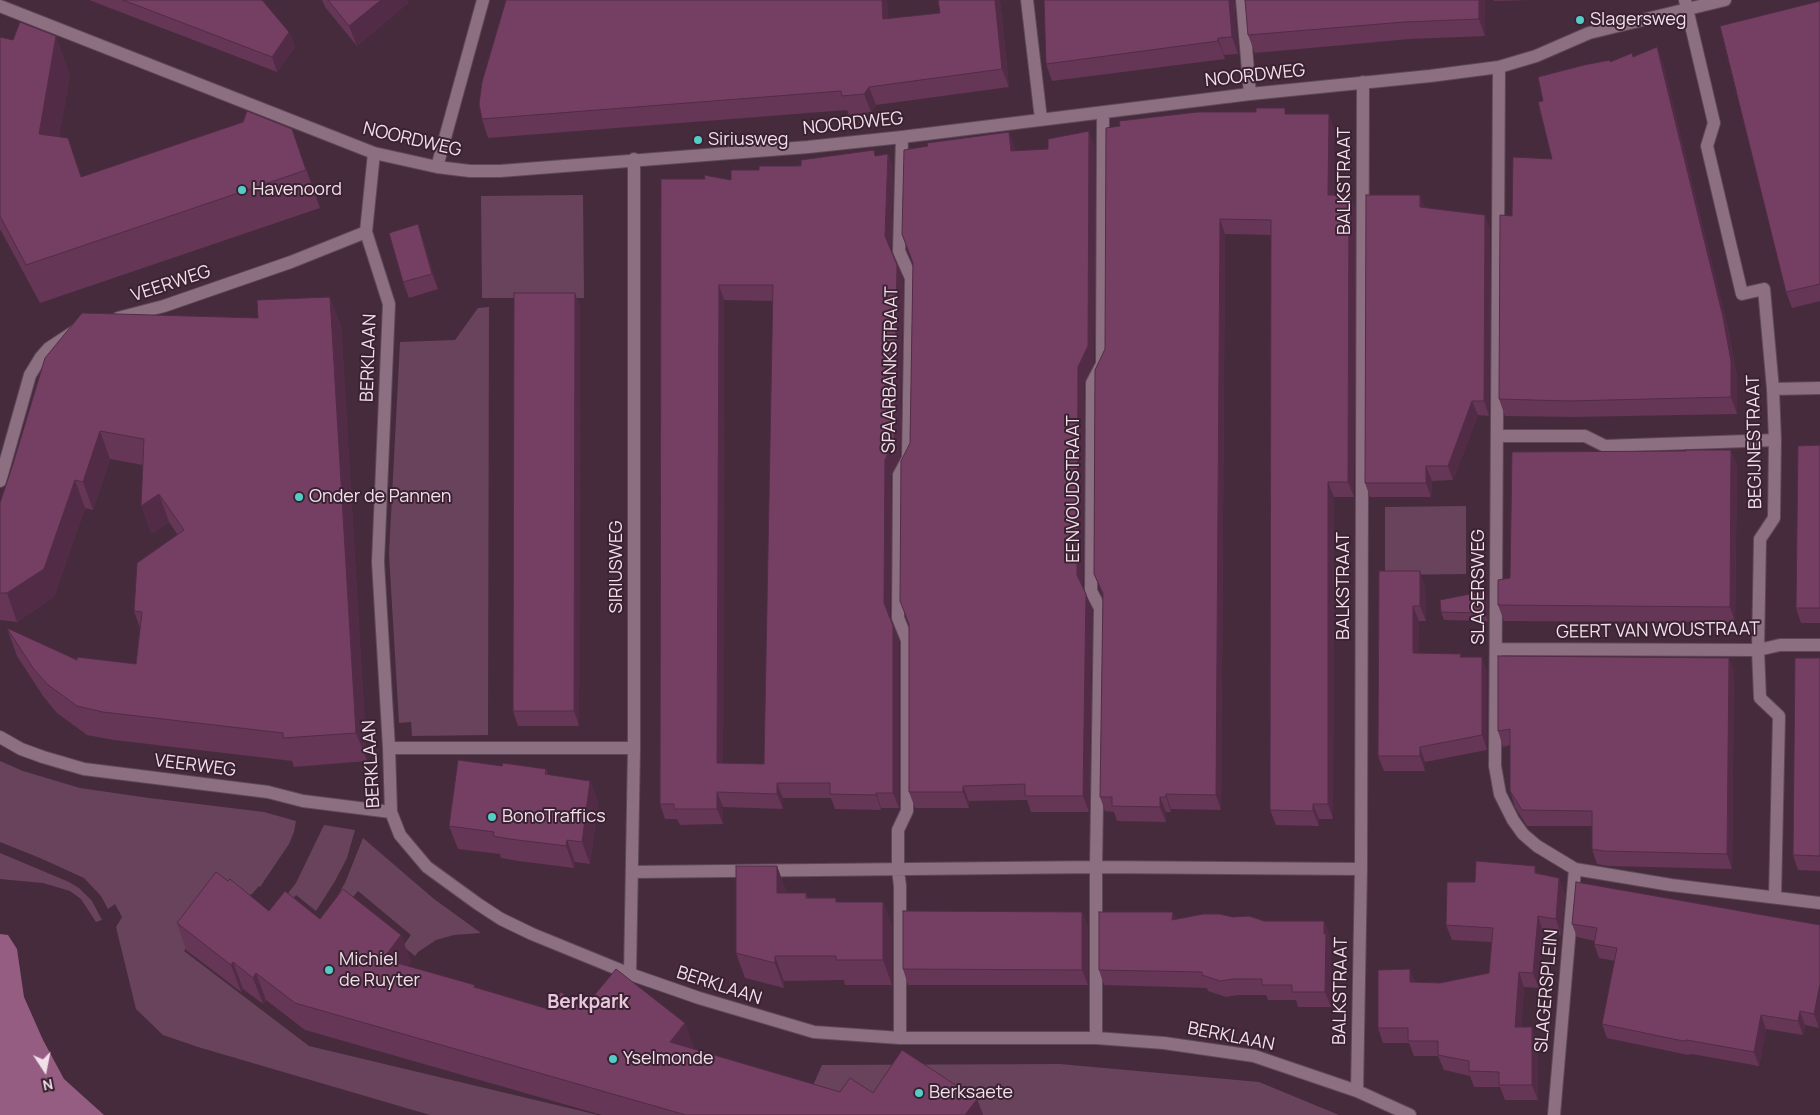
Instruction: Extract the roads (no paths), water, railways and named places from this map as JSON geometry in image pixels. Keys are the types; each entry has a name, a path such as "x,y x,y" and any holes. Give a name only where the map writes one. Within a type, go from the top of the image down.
{"street":[{"path":"437,167 483,0"},
{"path":"1027,0 1041,119"},
{"path":"1242,0 1250,94"},
{"name":"NOORDWEG","path":"0,6 374,153 437,167 470,172 808,147 1250,94 1499,68 1536,56 1589,33 1686,5 1725,0"},
{"name":"BEGIJNESTRAAT","path":"1686,5 1714,123 1706,146 1742,294 1764,289 1773,389 1775,440 1774,518 1760,539 1758,650 1760,698 1780,716 1775,897"},
{"name":"SLAGERSWEG","path":"1499,68 1495,766 1500,794 1513,820 1523,834 1537,846 1574,869 1671,885 1820,903"},
{"name":"BALKSTRAAT","path":"1357,1091 1361,869 1363,82"},
{"name":"EENVOUDSTRAAT","path":"1096,867 1100,608 1091,590 1092,383 1102,364 1103,112"},
{"name":"SPAARBANKSTRAAT","path":"898,870 898,830 907,811 907,640 898,618 899,475 908,458 911,278 899,251 902,137"},
{"path":"366,232 374,153"},
{"name":"SIRIUSWEG","path":"630,974 634,748 634,159"},
{"name":"VEERWEG","path":"108,321 164,306 291,262 366,232"},
{"name":"BERKLAAN","path":"366,232 389,304 378,562 391,812 400,835 427,867 501,919 532,934 630,974 699,998 814,1032 900,1038 1096,1038 1164,1042 1254,1056 1357,1091 1410,1115"},
{"path":"0,481 26,386 35,366 41,356 53,344 87,326"},
{"path":"1773,389 1820,388"},
{"path":"1497,436 1585,436 1605,446 1775,440"},
{"name":"GEERT VAN WOUSTRAAT","path":"1496,649 1758,650 1780,645 1820,645"},
{"name":"VEERWEG","path":"0,738 36,755 84,769 268,792 311,803 391,812"},
{"path":"389,748 634,748"},
{"path":"632,872 1096,867 1361,869"},
{"path":"1096,867 1096,1038"},
{"name":"SLAGERSPLEIN","path":"1554,1115 1574,869"},
{"path":"898,870 900,886 900,1038"}],"place":[{"name":"Slagersweg","path":"1580,20"},
{"name":"Siriusweg","path":"698,140"},
{"name":"Havenoord","path":"242,190"},
{"name":"Onder de Pannen","path":"299,497"},
{"name":"BonoTraffics","path":"492,817"},
{"name":"Michiel de Ruyter","path":"329,970"},
{"name":"Yselmonde","path":"613,1059"},
{"name":"Berksaete","path":"919,1093"}],"district":[{"name":"Berkpark","path":"588,1003"}]}
